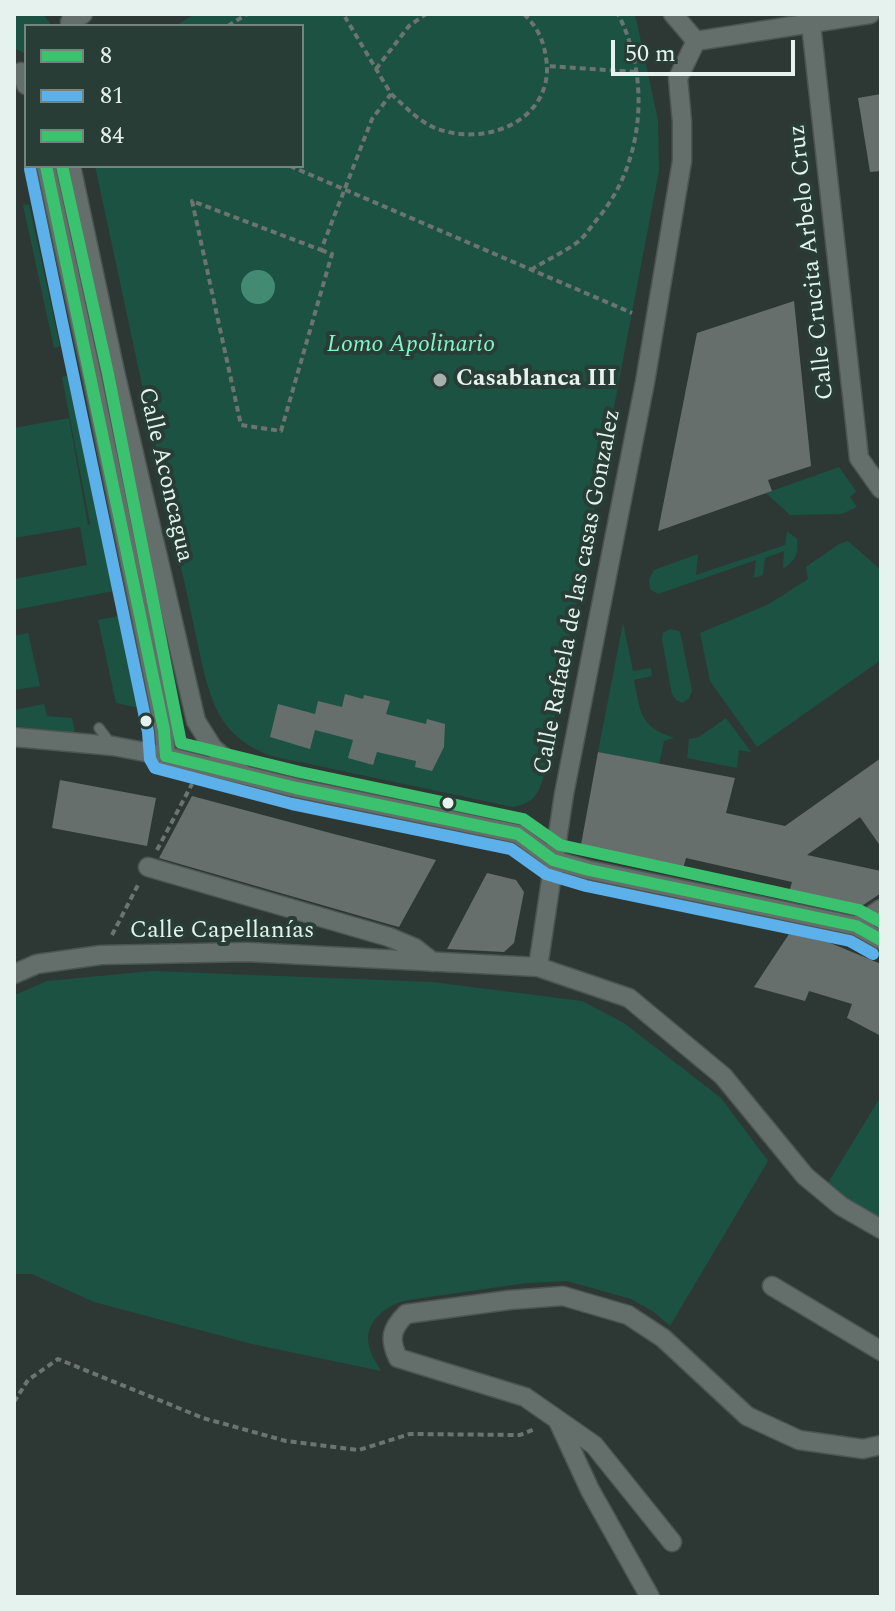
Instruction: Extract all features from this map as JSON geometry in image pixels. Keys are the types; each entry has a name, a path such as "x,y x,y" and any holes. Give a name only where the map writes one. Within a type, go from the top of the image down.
{"street":[{"path":"673,14 696,41 870,14"},
{"name":"Calle Crucita Arbelo Cruz","path":"811,24 859,458 881,489"},
{"name":"Calle Rafaela de las casas Gonzalez","path":"538,967 553,860 645,382 682,161 678,78 696,41"},
{"name":"Calle Aconcagua","path":"46,168 105,438 164,730 166,756"},
{"name":"Calle Aconcagua","path":"71,168 196,721 213,748 246,777"},
{"path":"14,737 113,746 166,756 246,777 518,834 553,860 856,926 881,940"},
{"name":"Calle Capellanías","path":"148,867 389,937 415,948 433,962"},
{"path":"856,926 881,909"},
{"name":"Calle Capellanías","path":"14,974 37,964 101,955 247,952 538,967 629,998 723,1076 805,1176 841,1206 881,1229"},
{"path":"772,1286 881,1351"},
{"path":"672,1542 594,1445 525,1397 398,1358 391,1342 395,1326 406,1314 563,1296 628,1315 663,1338 747,1416 799,1440 863,1449 881,1445"},
{"path":"558,1421 590,1490 650,1597"}],"lane":[{"path":"99,728 113,746"}],"path":[{"path":"376,69 409,26 426,14"},
{"path":"345,17 391,94 421,121 437,129 468,133 495,130 521,120 542,97 547,83 545,46 537,26 524,14"},
{"path":"531,270 580,241 616,197 634,153 639,95 628,34 618,14"},
{"path":"547,66 636,72"},
{"path":"321,250 372,119 391,94"},
{"path":"295,168 632,313"},
{"path":"192,201 321,250 332,254 281,431 241,425 192,201"},
{"path":"14,1402 28,1380 58,1359 203,1418 300,1443 359,1450 410,1434 520,1435 558,1421"}],"green space":[{"path":"15,14 43,14 50,24 24,24 24,53 14,48"},
{"name":"Lomo Apolinario","path":"195,14 635,14 658,120 659,171 543,779 536,795 525,803 513,807 271,756 255,749 231,731 216,709 202,664 95,168 304,168 304,24 178,24"},
{"path":"29,204 60,346 54,348 23,205"},
{"path":"67,376 114,591 14,610 14,579 87,565 80,527 14,538 14,428 69,418 90,524 62,377"},
{"path":"839,467 856,491 850,497 857,507 842,514 790,515 766,493"},
{"path":"787,531 797,539 797,553 783,569 784,551 765,558 763,575 754,578 756,560 658,594 650,589 649,580 654,570 698,554 696,575 785,545"},
{"path":"848,541 881,570 881,660 757,747 710,681 700,633 769,604 808,579 806,567"},
{"path":"119,616 139,708 116,703 98,620"},
{"path":"623,623 633,671 651,668 652,676 634,680 644,717 654,729 674,738 664,741 659,764 598,752"},
{"path":"670,629 679,631 681,636 692,691 683,703 672,694 662,640 663,633"},
{"path":"28,633 40,686 14,690 14,636"},
{"path":"44,704 47,716 72,718 75,733 14,726 14,710"},
{"path":"726,718 751,752 739,750 737,768 687,758 689,739 699,737"},
{"path":"152,971 432,982 582,1001 624,1023 721,1098 768,1161 670,1326 654,1312 631,1299 567,1281 526,1283 408,1300 385,1310 370,1329 370,1349 381,1371 252,1344 94,1302 32,1274 14,1274 14,998 47,981"},
{"path":"881,1096 881,1220 831,1190 828,1183"}],"shaded area":[{"path":"258,270 270,275 275,287 270,299 258,304 246,299 241,287 246,275"}],"building":[{"path":"881,94 881,171 870,172 858,98"},
{"path":"794,301 811,466 768,480 772,491 658,531 697,333"},
{"path":"345,694 390,701 386,714 426,724 427,719 445,724 444,747 432,771 415,767 416,761 377,752 373,765 348,758 353,740 315,730 310,749 270,737 278,704 315,714 318,701 342,707"},
{"path":"598,752 735,778 726,813 785,826 881,758 881,847 860,817 807,855 881,871 881,893 856,910 788,896 792,882 686,858 682,872 580,850"},
{"path":"60,780 156,798 147,846 52,828"},
{"path":"192,796 436,860 399,927 159,858"},
{"path":"487,873 516,880 524,892 514,943 504,952 447,949"},
{"path":"789,934 828,942 881,964 881,1036 847,1018 852,1004 809,991 805,1001 754,987"}],"transit line":[{"name":"8","path":"46,168 164,730 166,756 296,788 518,834 553,860 856,926 881,940"},
{"name":"84","path":"62,168 108,374 181,743 300,772 523,819 560,845 859,910 881,922"},
{"name":"81","path":"30,169 148,732 150,759 155,768 292,804 511,849 546,874 586,886 850,941 873,954"}],"place":[{"name":"Casablanca III","path":"440,380"}]}
